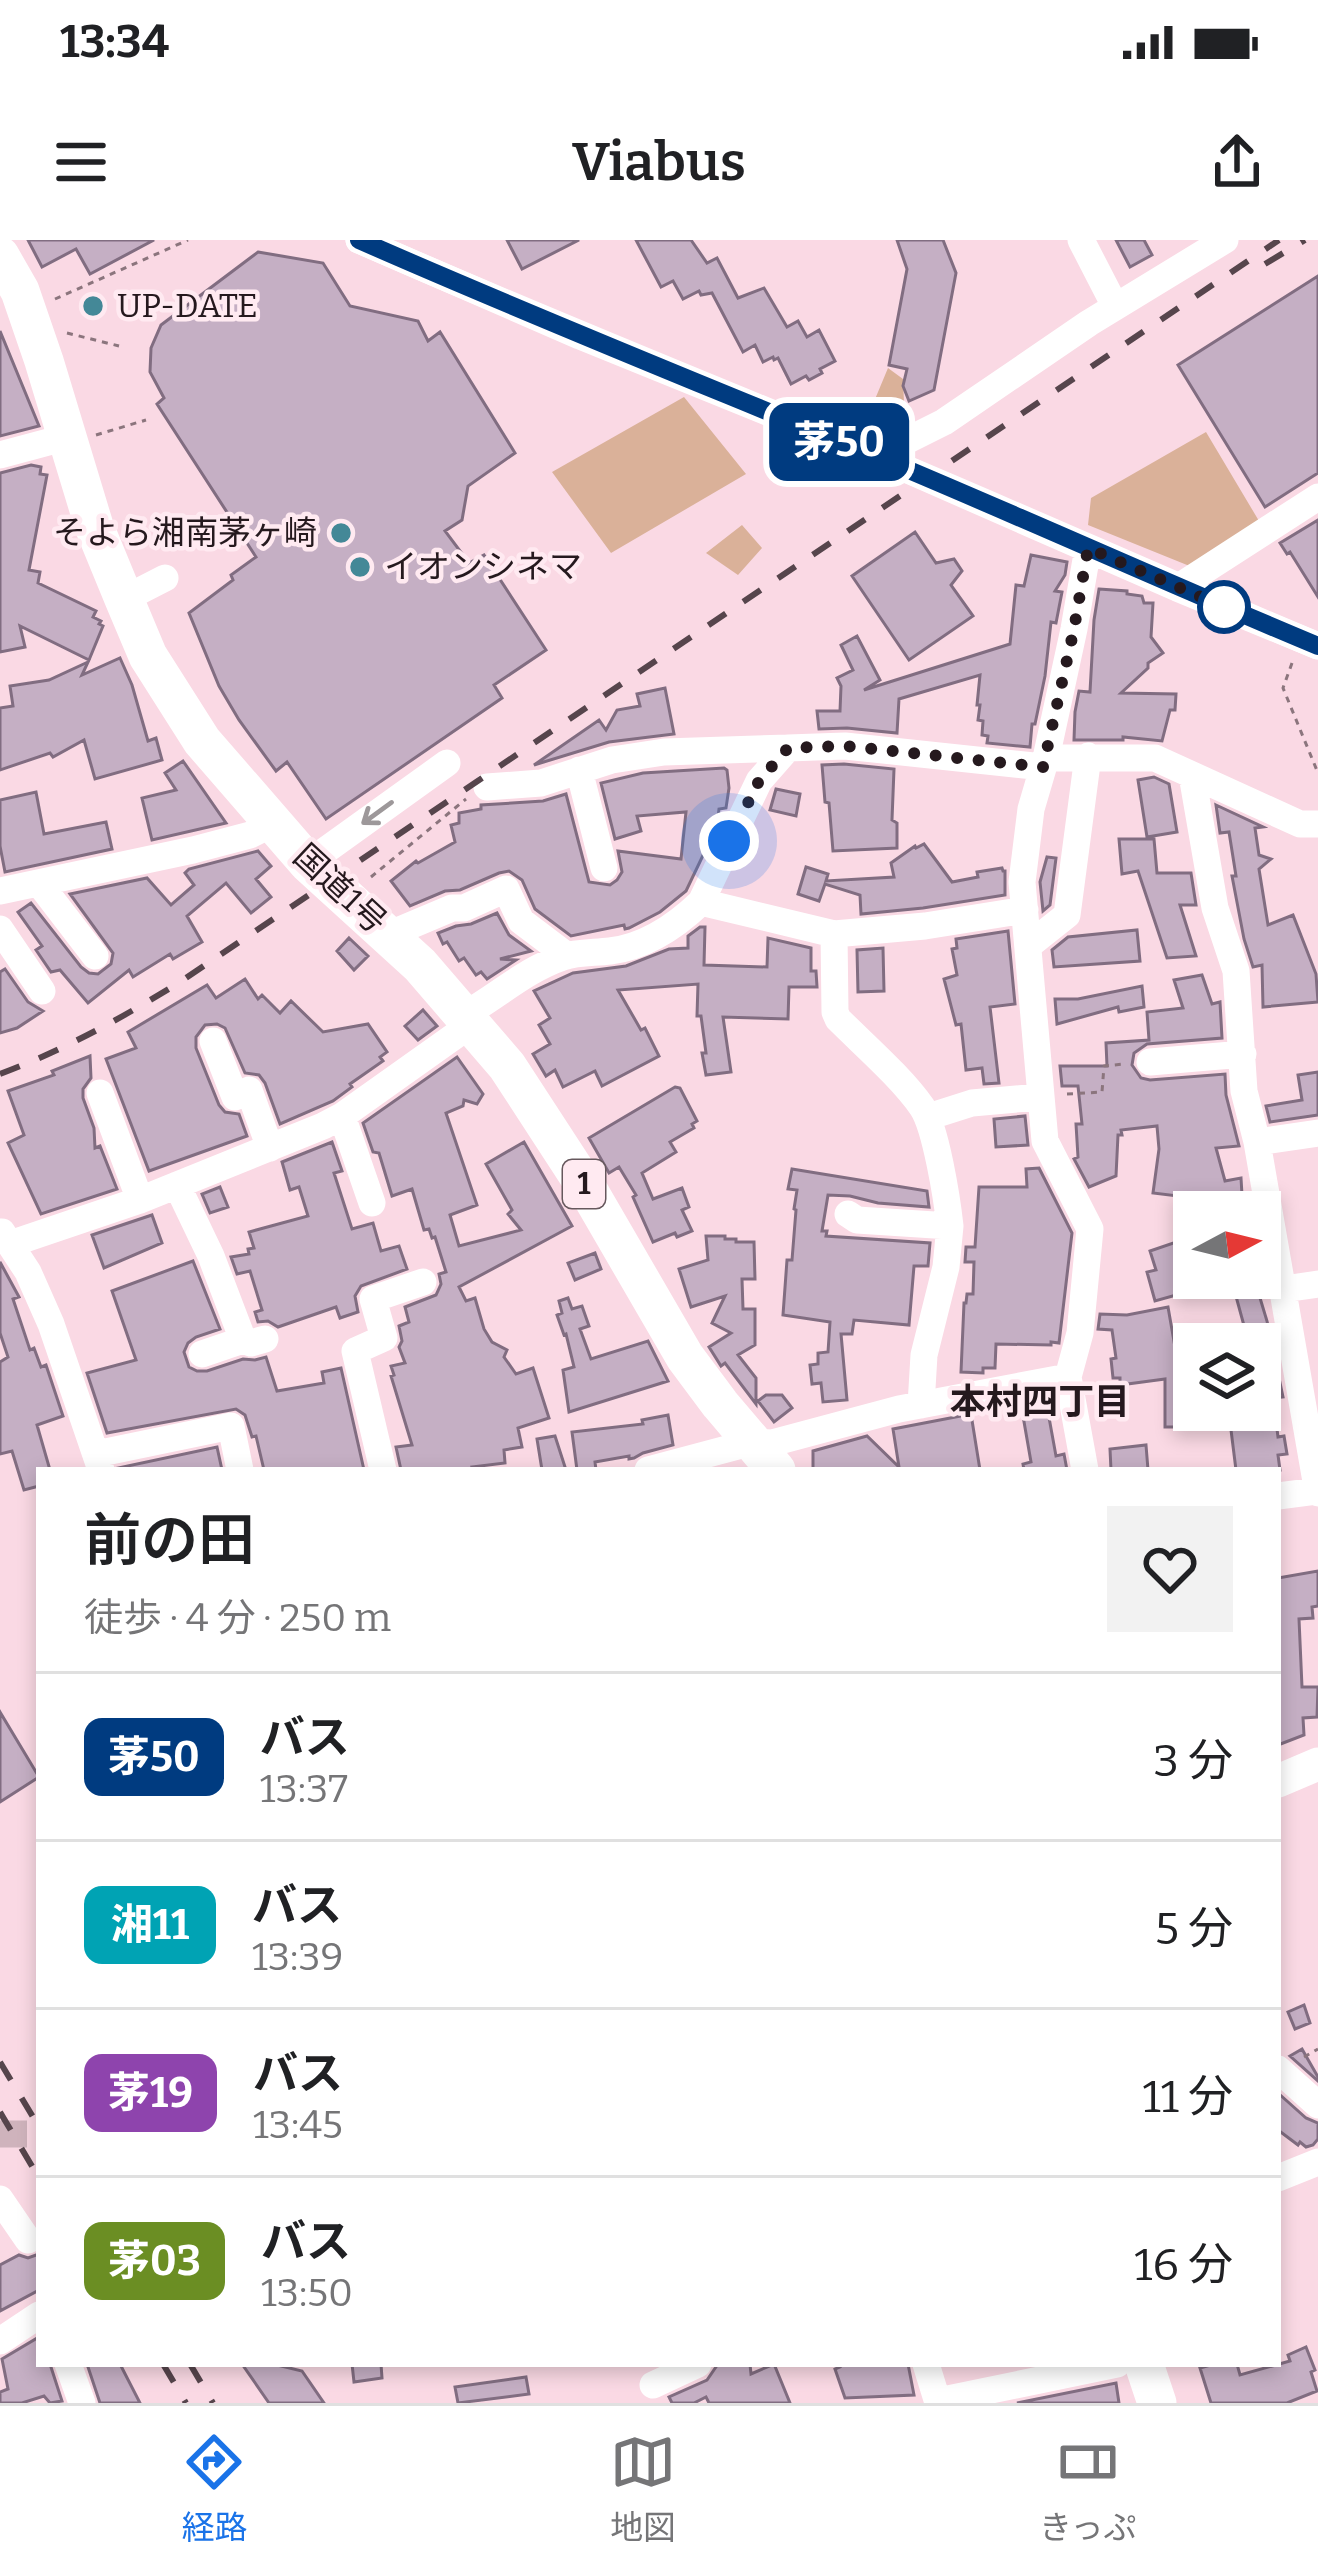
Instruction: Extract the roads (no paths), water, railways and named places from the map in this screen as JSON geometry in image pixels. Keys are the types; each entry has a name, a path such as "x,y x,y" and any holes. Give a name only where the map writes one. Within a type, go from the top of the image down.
{"highway":[{"name":"国道1号","path":"0,256 20,291 78,437 94,526 148,656 202,740 272,824 308,863 373,914 508,1066 685,1357 765,1456"},
{"path":"1145,2367 1157,2403"}],"main road":[{"path":"1281,1780 1318,1764"}],"street":[{"path":"359,240 876,456 1308,648"},
{"path":"1081,240 1115,306"},
{"path":"876,456 944,422 1115,306 1225,240"},
{"path":"0,455 78,437"},
{"path":"1177,588 1318,497"},
{"path":"1083,1467 1068,1377 1080,1333 1090,1229 1045,1141 1022,882 1029,828 1088,548"},
{"path":"124,599 165,578"},
{"path":"487,787 541,783 612,760 664,752 845,746 1045,763 1088,756 1154,758 1300,824 1318,824"},
{"path":"239,1467 231,1426 99,1462 51,1324 28,1272 5,1236 140,1200 342,1116 456,1035 467,1018 517,978 566,955 634,947 688,914 701,902 759,781 788,748"},
{"path":"1028,946 1066,915 1088,756"},
{"path":"308,863 447,763"},
{"path":"578,770 604,868"},
{"path":"1192,776 1215,908 1235,971 1244,1090 1318,1492 1281,1496"},
{"path":"0,891 193,850 272,824"},
{"path":"39,883 95,956"},
{"path":"373,914 464,908 506,889 521,921 566,955"},
{"path":"701,902 834,934 1025,910"},
{"path":"0,929 42,991"},
{"path":"834,934 838,1019 928,1117 946,1195 950,1226 946,1267 924,1354 921,1405"},
{"path":"213,1041 236,1097 249,1090 270,1148"},
{"path":"1150,1061 1243,1054"},
{"path":"100,1094 140,1200"},
{"path":"928,1117 972,1102 1040,1097"},
{"path":"342,1116 371,1203"},
{"path":"1257,1142 1318,1132"},
{"path":"177,1185 254,1340 202,1354"},
{"path":"848,1214 857,1220 950,1226"},
{"path":"381,1467 355,1351 384,1338 373,1299 423,1282"},
{"path":"1284,1289 1318,1284"},
{"path":"673,1467 765,1456 772,1443 836,1424 1068,1377"},
{"path":"1281,2074 1318,2105"},
{"path":"1281,2177 1317,2165"},
{"path":"0,2199 28,2240"},
{"path":"0,2341 36,2317"},
{"path":"69,2367 82,2403"},
{"path":"653,2384 691,2367"},
{"path":"927,2367 938,2402 1104,2367"}],"tunnel":[{"path":"0,2134 36,2134"}],"railway":[{"path":"0,1074 47,1055 180,982 1279,240"},
{"path":"1265,264 1305,240"},
{"path":"0,2062 36,2122"},
{"path":"0,2112 36,2173"},
{"path":"165,2367 186,2403"},
{"path":"192,2367 213,2403"}],"place":[{"name":"UP-DATE","path":"93,306"},
{"name":"そよら湘南茅ヶ崎","path":"341,533"},
{"name":"イオンシネマ","path":"360,567"}],"district":[{"name":"本村四丁目","path":"1040,1402"}]}
